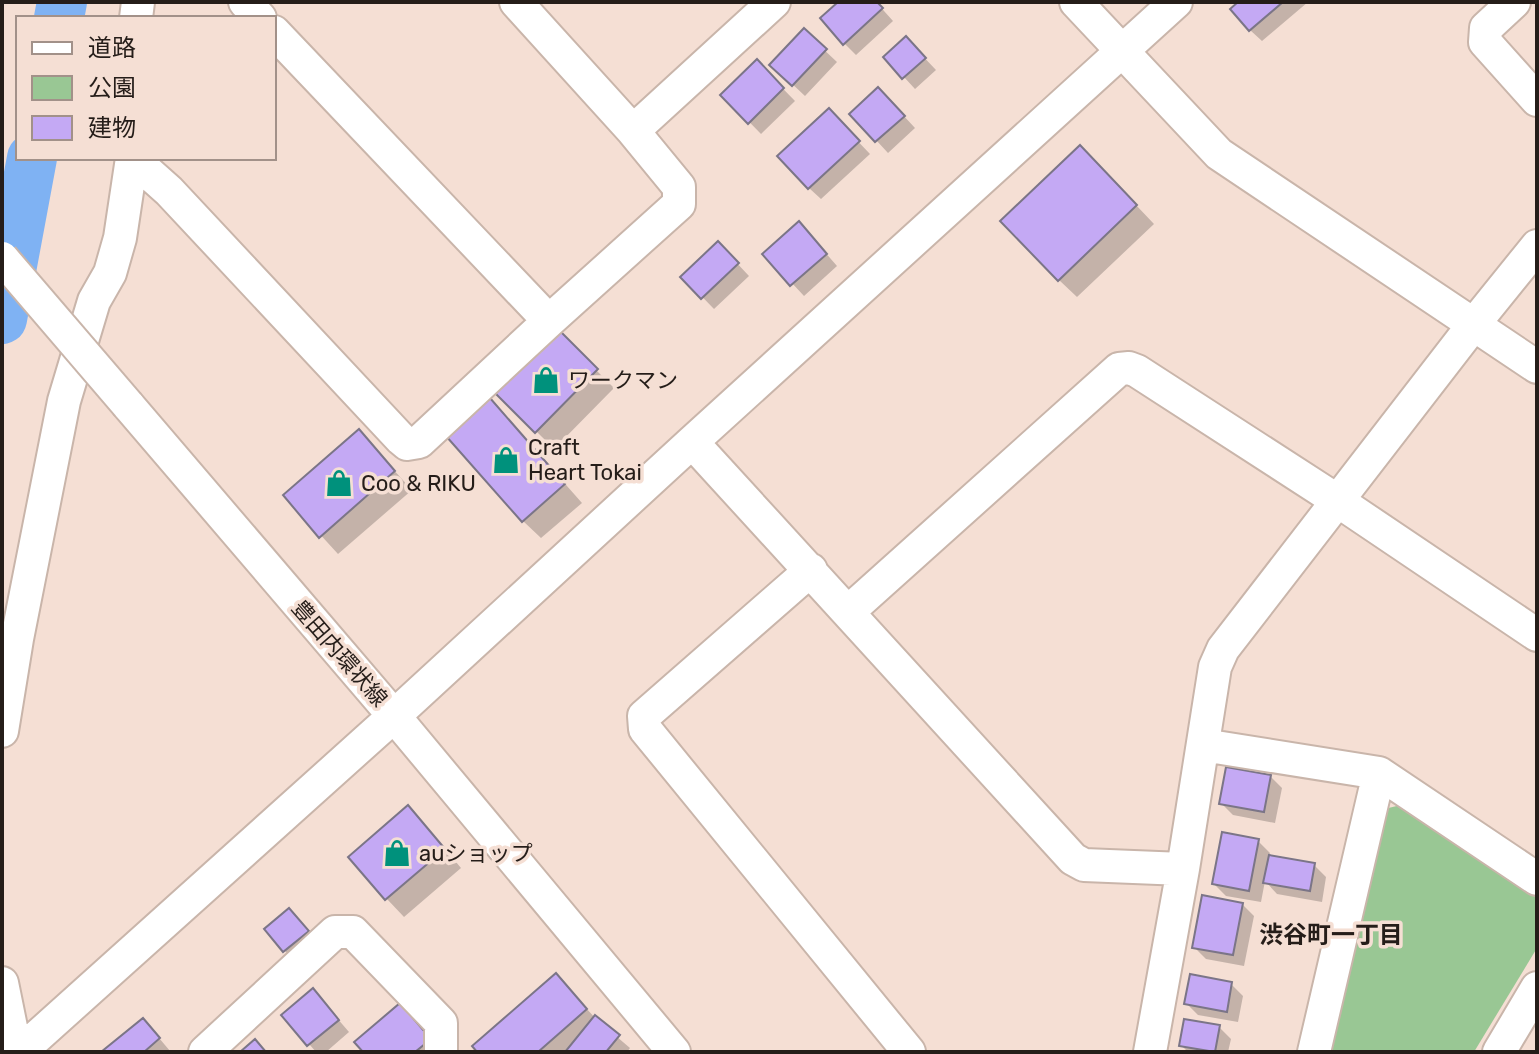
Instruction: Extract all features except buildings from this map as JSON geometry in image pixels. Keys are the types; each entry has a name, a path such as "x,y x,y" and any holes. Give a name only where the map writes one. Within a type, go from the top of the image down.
{"street":[{"path":"134,160 169,191 407,444 419,442 679,204 679,187 633,131 516,2"},
{"path":"633,131 774,2"},
{"path":"1076,2 1219,154 1537,367"},
{"path":"2,983 18,1052 394,716 1176,2"},
{"path":"1514,2 1486,28 1485,42 1537,100"},
{"path":"276,34 549,321"},
{"path":"2,731 12,604 64,401 94,301 110,273 117,250 132,160"},
{"path":"1150,1052 1215,667 1223,649 1537,246"},
{"name":"豊田内環状線","path":"2,258 394,716 674,1052"},
{"path":"848,612 1119,369 1129,368 1338,501 1537,635"},
{"path":"692,442 1073,859 1084,865 1183,869"},
{"path":"811,570 644,716 645,729 909,1052"},
{"path":"1203,745 1379,773 1537,879"},
{"path":"1314,1052 1379,773"},
{"path":"205,1052 335,932 353,932 441,1023 441,1052"},
{"path":"1499,1052 1537,988"}],"green space":[{"path":"1401,805 1537,897 1537,948 1474,1052 1327,1052 1380,810"}],"waterway":[{"path":"59,16 62,2"},
{"path":"2,319 32,160"}],"place":[{"name":"ワークマン","path":"546,380"},
{"name":"Craft Heart Tokai","path":"506,460"},
{"name":"Coo & RIKU","path":"339,483"},
{"name":"auショップ","path":"397,853"}],"district":[{"name":"渋谷町一丁目","path":"1331,935"}]}
